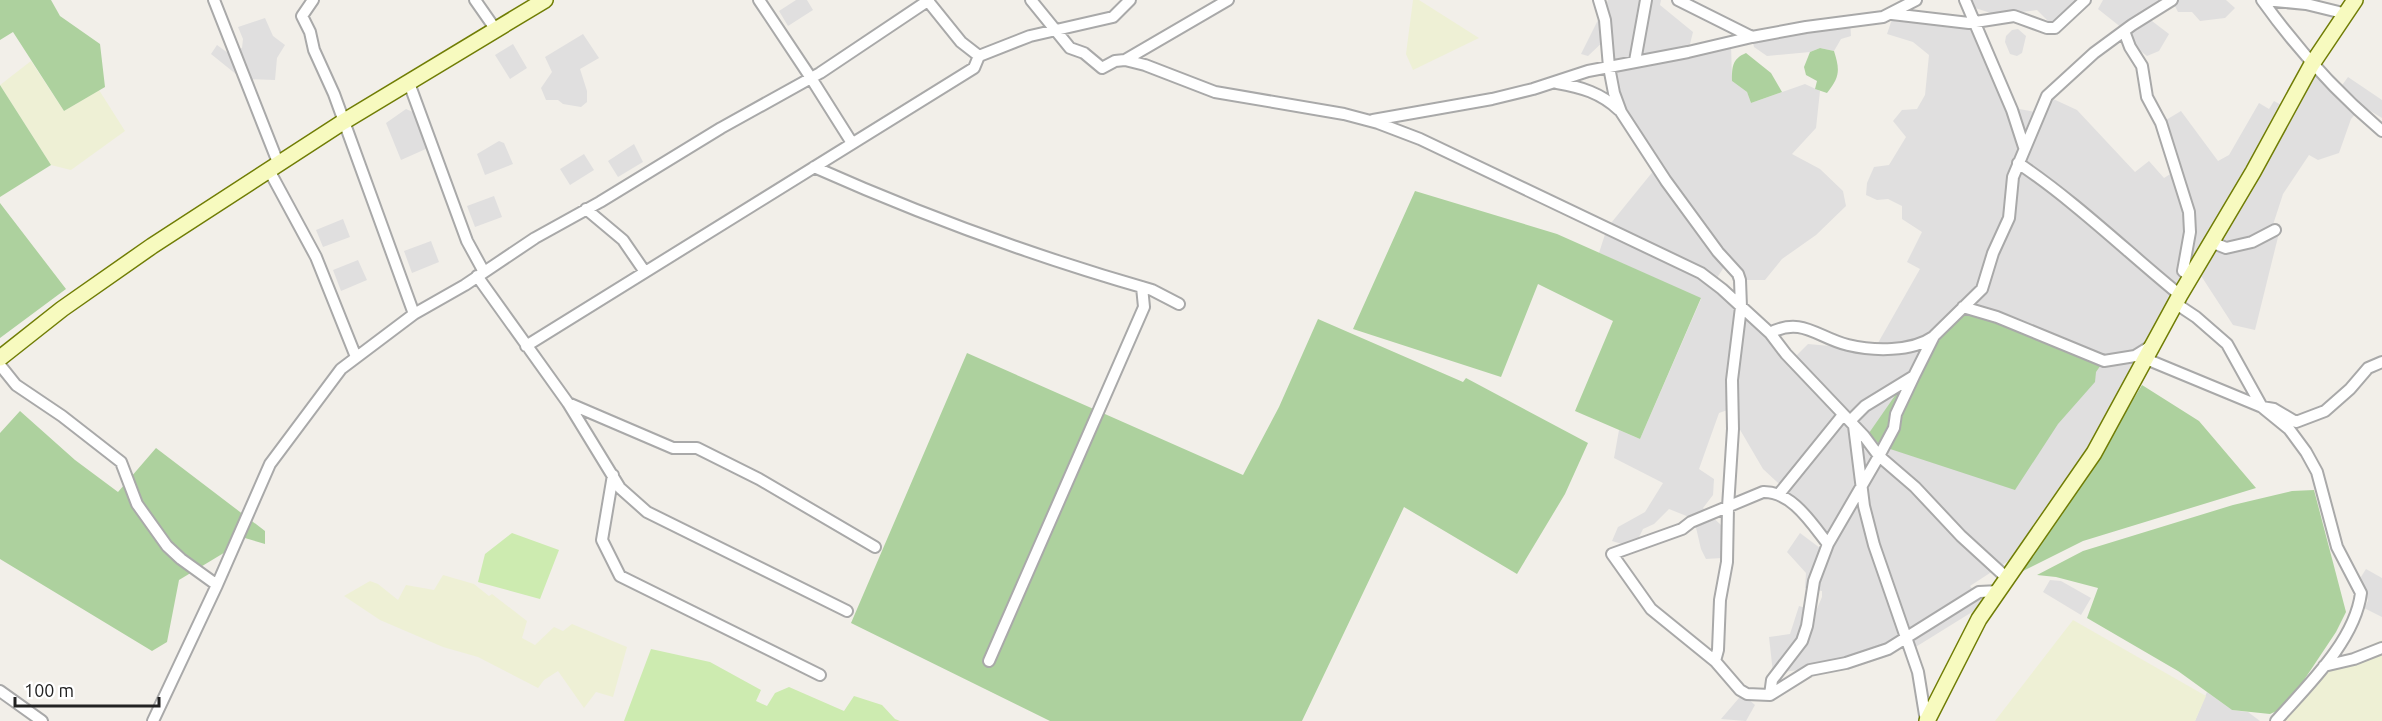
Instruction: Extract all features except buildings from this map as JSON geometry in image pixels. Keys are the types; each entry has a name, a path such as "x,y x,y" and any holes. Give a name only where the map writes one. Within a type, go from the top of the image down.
{"street":[{"path":"214,0 275,168 316,256 356,357"},
{"path":"313,0 302,16 310,32 314,50 334,94 414,314"},
{"path":"475,0 496,30"},
{"path":"0,358 62,309 152,246 344,122 545,0"},
{"path":"759,0 812,78 852,143"},
{"path":"153,721 217,585 270,464 341,369 414,314 535,238 586,210 726,125 812,78 928,0 961,42 979,56"},
{"path":"1031,0 1070,48 1084,52 1102,68 1115,61 1125,60 1145,65 1215,92 1331,111 1368,120 1420,139 1701,273 1770,333 1786,354 1880,456 1915,487 2004,585"},
{"path":"526,345 974,68 979,56 1030,36 1113,17 1130,0"},
{"path":"1125,60 1228,0"},
{"path":"1599,0 1605,20 1614,93 1621,112 1666,181 1718,252 1738,273 1740,280 1741,307 1732,380 1733,429 1727,562 1720,600 1718,650 1715,661"},
{"path":"1635,61 1646,0"},
{"path":"1678,0 1752,37"},
{"path":"1892,14 1916,0"},
{"path":"1965,0 2012,110 2024,147"},
{"path":"1368,120 1466,104 1609,67 1752,37 1892,14 1942,21 1975,22 2014,16 2047,28 2055,28 2085,0"},
{"path":"1770,333 1785,327 1808,327 1848,345 1885,348 1919,346 1934,336 1982,289 1993,253 2007,228 2011,209 2010,190 2018,164 2048,96 2094,53 2172,0"},
{"path":"2263,0 2306,4 2347,14"},
{"path":"2263,0 2312,64 2355,108 2382,130"},
{"path":"1927,721 1979,619 2094,453 2178,299 2253,172 2312,64 2355,0"},
{"path":"2124,31 2130,47 2142,66 2147,97 2161,123 2189,212 2190,232 2182,271 2191,277"},
{"path":"409,83 481,274 526,345 568,403 620,488 647,512 847,611"},
{"path":"1554,83 1593,92 1607,99 1621,112"},
{"path":"2018,164 2072,202 2227,344 2262,407 2289,429 2317,472 2337,547 2361,593 2360,602 2342,642 2276,721"},
{"path":"814,167 964,230 1142,287 1179,304"},
{"path":"586,210 623,240 645,272"},
{"path":"2211,242 2226,248 2252,242 2275,230"},
{"path":"989,662 1144,307 1142,287"},
{"path":"1964,308 1997,317 2104,361 2135,356 2153,345"},
{"path":"1770,695 1772,680 1788,656 1796,650 1805,633 1815,580 1828,544 1880,456 1894,428 1896,414 1934,336"},
{"path":"2146,359 2262,407 2274,409 2296,422 2325,411 2350,389 2368,368 2382,362"},
{"path":"0,365 16,385 62,416 121,462 137,504 167,546 217,585"},
{"path":"1779,494 1865,406 1914,376"},
{"path":"568,403 673,448 696,448 759,479 875,547"},
{"path":"1849,421 1874,545 1918,672 1927,721"},
{"path":"612,475 602,540 620,576 820,675"},
{"path":"1828,544 1812,523 1786,498 1779,494 1763,492 1691,522 1671,533 1612,554 1651,609 1715,661 1740,690 1747,694 1770,695 1810,670 1888,649 1971,596 2004,585"},
{"path":"2324,666 2354,659 2382,648"},
{"path":"0,691 42,721"}],"shaded area":[{"path":"796,0 807,0 813,10 788,26 779,11"},
{"path":"1608,0 1661,0 1660,5 1693,32 1688,52 1731,43 1732,81 1747,92 1751,103 1805,84 1820,91 1816,128 1792,154 1820,169 1843,191 1846,206 1816,235 1782,259 1765,280 1747,280 1724,267 1715,281 1792,360 1808,344 1874,350 1920,269 1907,262 1922,232 1902,219 1902,206 1888,199 1877,200 1866,195 1867,183 1874,167 1889,165 1906,137 1893,121 1902,110 1917,109 1925,95 1929,55 1913,42 1887,34 1893,16 1979,24 2014,108 2041,113 2049,97 2077,110 2135,172 2149,161 2164,178 2175,171 2161,123 2181,111 2218,161 2229,155 2259,103 2269,109 2274,101 2291,110 2314,65 2340,88 2348,77 2382,100 2382,118 2362,106 2351,119 2339,153 2318,160 2309,155 2283,194 2270,234 2278,237 2255,330 2233,325 2196,268 2084,459 2016,556 1970,586 1985,604 1914,648 1910,634 1882,651 1816,668 1773,673 1769,637 1790,634 1799,606 1816,611 1822,597 1822,591 1805,588 1806,573 1787,552 1800,533 1824,551 1814,521 1763,469 1739,428 1739,406 1719,413 1699,469 1714,479 1713,495 1703,508 1721,525 1722,558 1706,559 1701,549 1694,519 1669,509 1654,524 1643,529 1636,543 1622,544 1612,541 1618,527 1645,512 1663,483 1614,458 1619,430 1640,439 1701,299 1599,253 1607,228 1659,164 1623,112 1608,37 1588,56 1581,54"},
{"path":"1969,0 2083,0 2053,26 2037,10 1997,15 1972,7"},
{"path":"2103,0 2226,0 2235,8 2225,18 2200,21 2192,12 2178,12 2173,2 2148,18 2169,34 2159,51 2147,56 2134,46 2127,32 2098,9"},
{"path":"265,18 273,36 285,45 277,58 275,80 242,79 211,54 217,45 228,53 242,48 243,39 238,27"},
{"path":"1850,21 1851,36 1841,39 1834,51 1820,48 1810,52 1767,56 1754,47 1752,38"},
{"path":"2018,29 2026,36 2022,53 2017,56 2010,54 2005,42 2006,36 2012,30"},
{"path":"583,34 599,58 580,69 587,91 587,102 581,107 563,104 558,100 546,100 541,88 552,72 545,57"},
{"path":"513,44 527,68 510,79 495,55"},
{"path":"406,109 413,112 428,148 401,160 386,123"},
{"path":"499,141 504,143 513,164 485,175 477,154"},
{"path":"634,144 643,162 618,177 608,161"},
{"path":"584,154 594,170 570,185 560,169"},
{"path":"494,196 502,217 475,227 467,206"},
{"path":"343,219 350,237 323,247 316,230"},
{"path":"431,241 439,262 412,273 404,251"},
{"path":"358,260 367,280 341,291 333,270"},
{"path":"2366,569 2382,578 2382,617 2364,608 2368,601 2361,577"},
{"path":"2050,580 2061,581 2091,598 2081,615 2043,592"},
{"path":"2207,692 2232,710 2248,712 2260,721 2195,721"},
{"path":"1739,698 1747,698 1755,705 1746,721 1721,719"}],"green space":[{"path":"0,0 51,0 60,16 100,44 105,87 64,111 13,32 0,40"},
{"path":"1413,0 1419,0 1479,38 1413,70 1406,54"},
{"path":"1820,48 1834,51 1837,63 1837,78 1827,93 1815,89 1817,81 1806,75 1804,67 1810,52"},
{"path":"1746,53 1771,73 1782,92 1751,103 1747,92 1732,81 1734,64"},
{"path":"31,61 64,111 99,90 125,131 71,170 51,165 0,85"},
{"path":"0,85 51,165 0,197"},
{"path":"1415,191 1557,234 1701,298 1640,439 1575,411 1613,321 1538,284 1501,377 1353,329"},
{"path":"0,203 66,289 0,338"},
{"path":"1967,306 2105,359 2096,372 2095,382 2058,424 2015,490 1881,446 1869,433 1935,338"},
{"path":"1318,319 1463,382 1466,378 1588,443 1565,494 1517,574 1404,507 1302,721 1050,721 851,623 967,353 1243,475 1279,407"},
{"path":"2142,385 2199,421 2256,488 2083,541 2017,574 2095,462"},
{"path":"20,411 75,460 118,492 156,448 265,531 265,544 238,536 232,548 179,580 167,642 152,651 0,559 0,433"},
{"path":"2314,490 2346,612 2336,632 2286,707 2270,714 2232,710 2178,671 2087,618 2098,588 2056,577 2037,575 2083,551 2233,505 2292,491"},
{"path":"512,533 559,550 540,599 478,582 485,554"},
{"path":"443,575 474,584 489,596 492,594 527,621 522,638 535,645 554,627 563,631 572,624 627,647 613,697 596,692 584,708 558,671 544,680 538,688 478,657 443,647 380,620 344,596 370,581 378,584 398,600 406,585 434,590"},
{"path":"2073,620 2206,696 2195,721 1995,721"},
{"path":"2382,640 2382,721 2283,721 2332,662"},
{"path":"651,649 710,662 761,690 756,701 767,706 775,693 789,687 844,711 854,696 882,705 895,719 900,721 624,721"}]}
